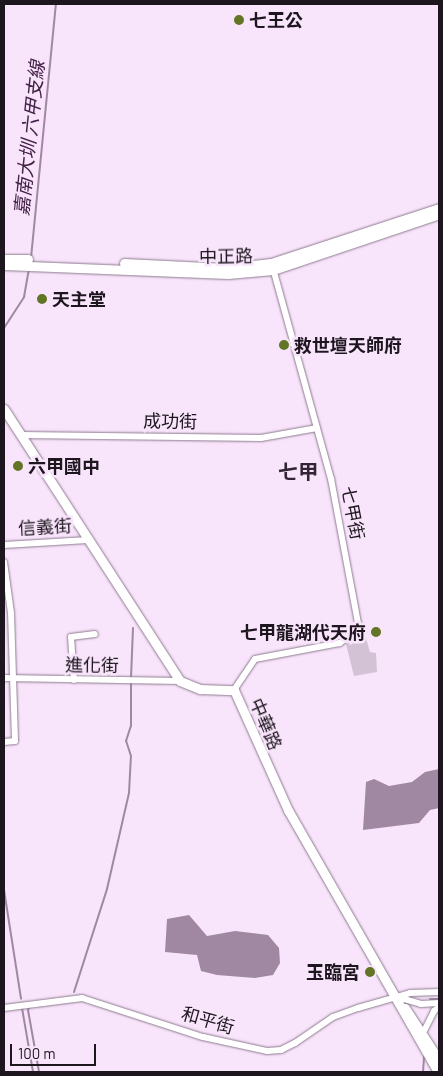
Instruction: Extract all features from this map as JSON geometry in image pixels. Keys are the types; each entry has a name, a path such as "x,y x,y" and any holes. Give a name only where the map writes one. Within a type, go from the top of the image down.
{"street":[{"name":"中正路","path":"4,258 228,268 272,266 439,208"},
{"name":"中正路","path":"4,265 228,274 272,266 439,214"},
{"name":"七甲街","path":"234,690 255,659 340,643 357,629 336,498 272,266"},
{"path":"4,409 180,681"},
{"name":"成功街","path":"21,435 261,438 317,428"},
{"name":"信義街","path":"4,545 88,540"},
{"path":"4,562 15,678 16,741 4,742"},
{"path":"74,680 71,637 94,634"},
{"name":"進化街","path":"4,678 180,681"},
{"name":"中華路","path":"180,681 200,689 234,690 284,803 438,1072"},
{"name":"和平街","path":"4,1008 82,998 203,1037 267,1051 281,1050 295,1043 333,1017 410,993 439,992"},
{"path":"396,997 421,1004 439,1005"},
{"name":"中華路","path":"396,997 423,1033 439,1060"},
{"path":"423,1033 439,1005"}],"shaded area":[{"path":"363,628 370,652 376,653 377,672 354,676 346,644 357,629"},
{"path":"439,769 439,808 430,810 419,823 363,830 366,782 374,779 389,786 412,782 425,772"},
{"path":"189,915 207,936 235,931 268,935 279,948 280,963 273,975 255,978 217,975 201,971 197,955 165,952 167,919"}],"waterway":[{"name":"嘉南大圳 六甲支線","path":"31,258 56,4"},
{"name":"嘉南大圳 六甲支線","path":"4,328 24,297 29,270"},
{"path":"131,678 133,628"},
{"path":"74,992 107,889 129,793 131,756 126,741 131,726 131,683"},
{"name":"嘉南大圳 六甲支線","path":"4,890 21,999"},
{"path":"430,999 439,999"},
{"path":"30,1006 28,1010 39,1072"},
{"name":"嘉南大圳 六甲支線","path":"22,1008 33,1072"},
{"path":"423,1072 424,1056"}],"place":[{"name":"七王公","path":"239,20"},
{"name":"天主堂","path":"42,299"},
{"name":"救世壇天師府","path":"284,345"},
{"name":"六甲國中","path":"18,466"},
{"name":"七甲龍湖代天府","path":"376,632"},
{"name":"玉臨宮","path":"370,972"}],"district":[{"name":"七甲","path":"298,471"}]}
